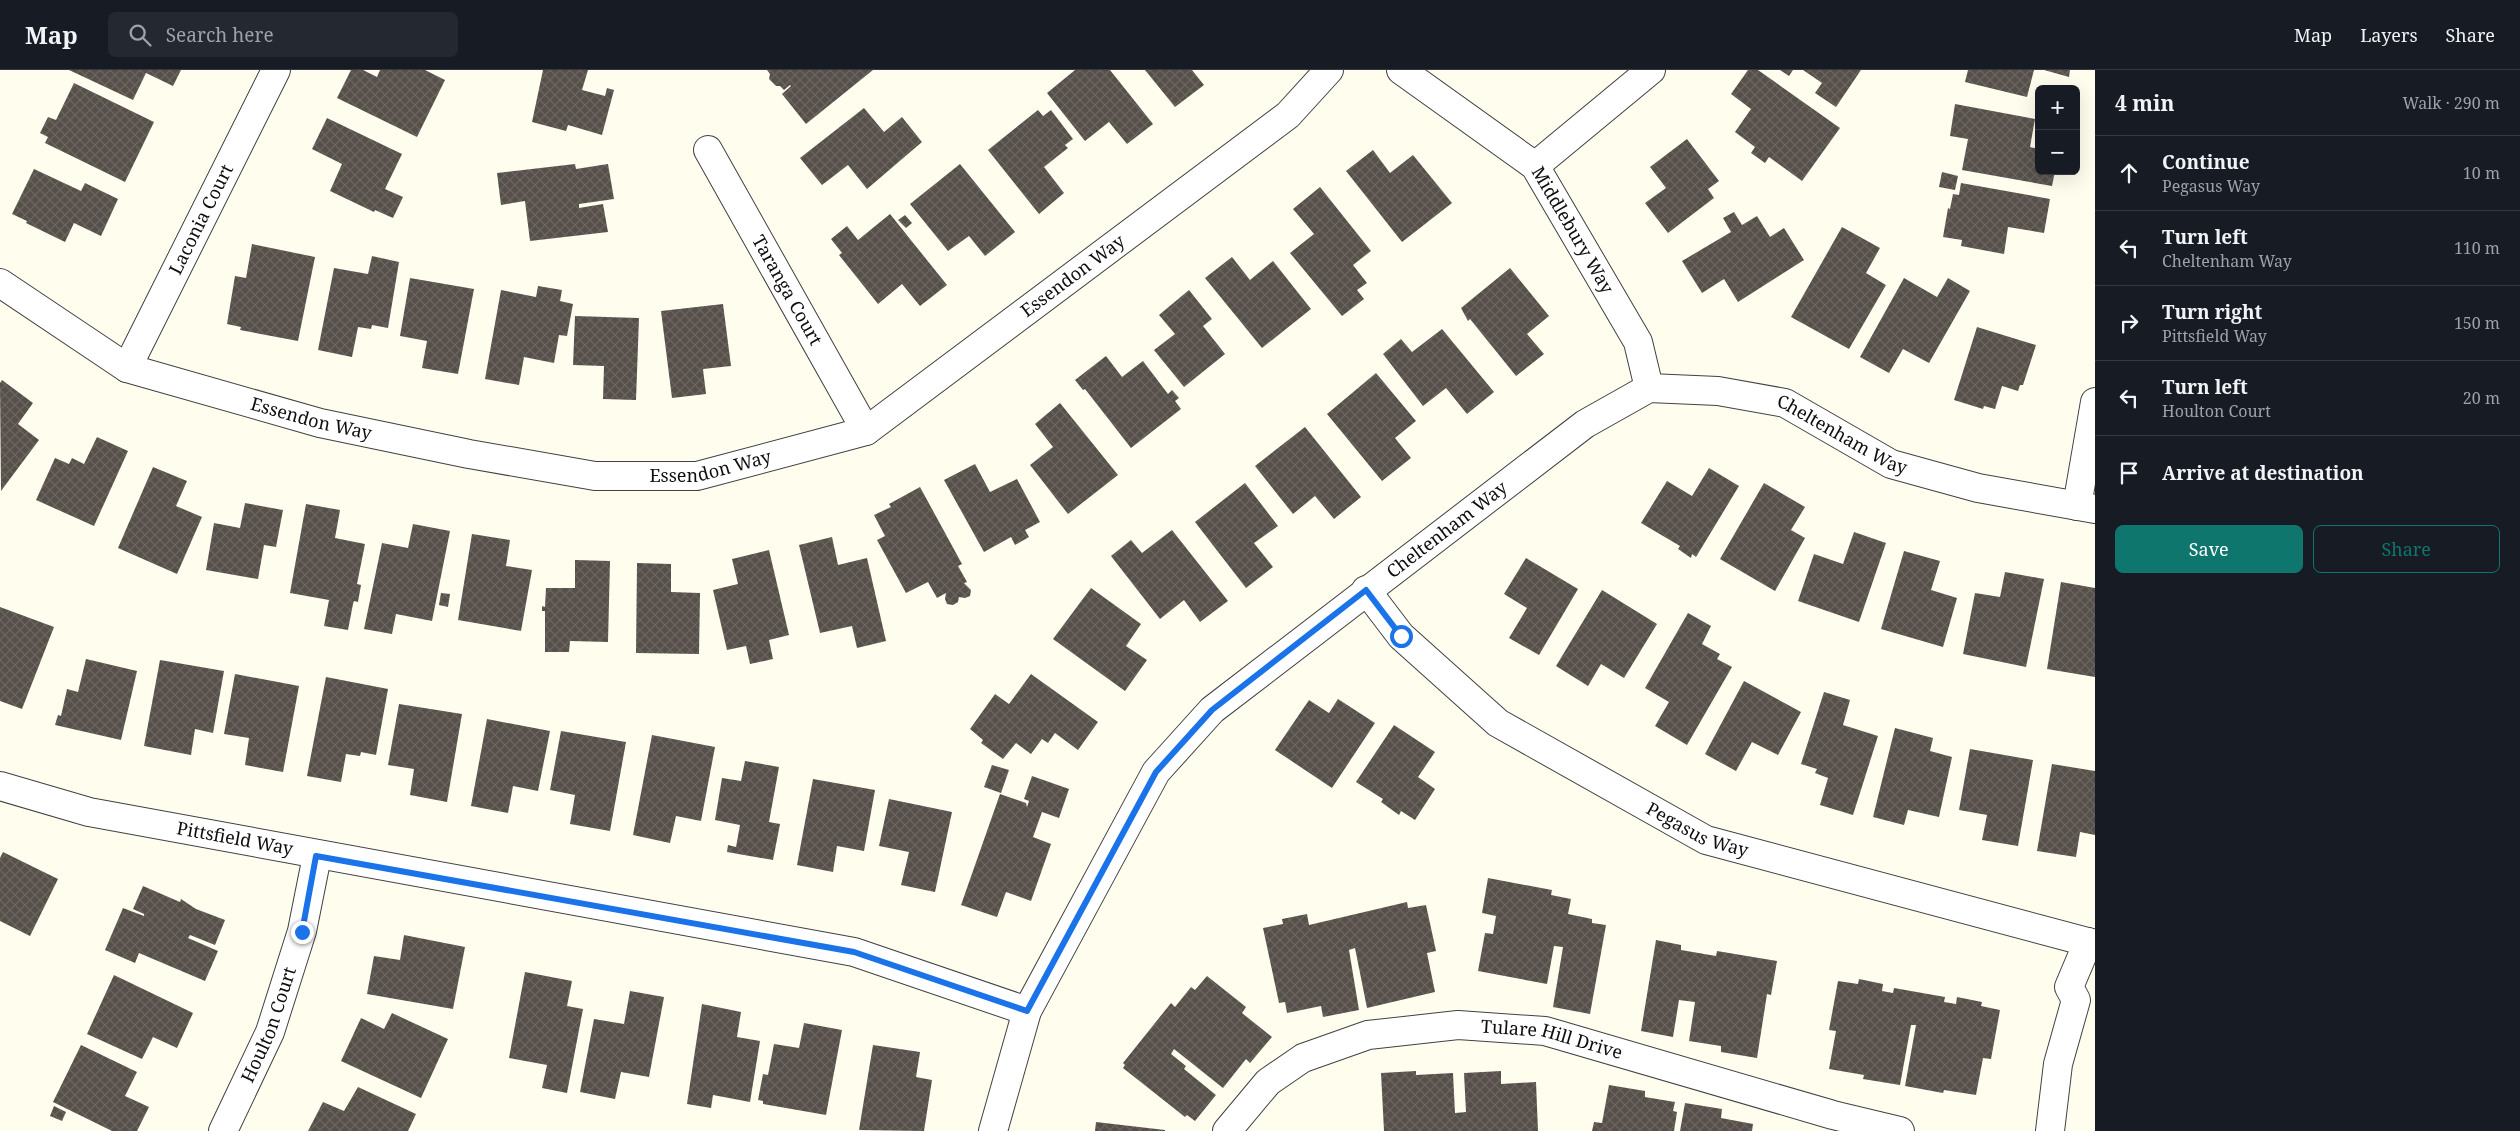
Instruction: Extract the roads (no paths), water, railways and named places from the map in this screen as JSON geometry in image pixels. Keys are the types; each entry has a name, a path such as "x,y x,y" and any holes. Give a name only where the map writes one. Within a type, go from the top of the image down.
{"street":[{"name":"Laconia Court","path":"127,368 276,70"},
{"name":"Essendon Way","path":"0,283 127,368 320,423 469,454 595,476 697,476 866,431 1288,115 1329,70"},
{"name":"Middlebury Way","path":"1401,70 1535,166 1638,342 1650,388"},
{"path":"1535,166 1651,70"},
{"name":"Taranga Court","path":"708,150 866,431"},
{"name":"Cheltenham Way","path":"992,1131 1027,1011 1156,772 1212,710 1366,590 1585,424 1650,388 1718,391 1785,404 1891,464 1978,488 2086,508"},
{"path":"2086,508 2095,402"},
{"name":"Pegasus Way","path":"1366,590 1401,636 1498,723 1706,840 2091,943"},
{"name":"Pittsfield Way","path":"0,786 89,812 316,856 854,952 1027,1011"},
{"name":"Houlton Court","path":"223,1131 270,1032 302,932 316,856"},
{"path":"2050,1131 2058,1064 2076,1000 2069,988 2091,943"},
{"name":"Tulare Hill Drive","path":"1227,1131 1268,1082 1303,1058 1368,1035 1458,1025 1544,1031 1824,1112 1900,1131"}]}
